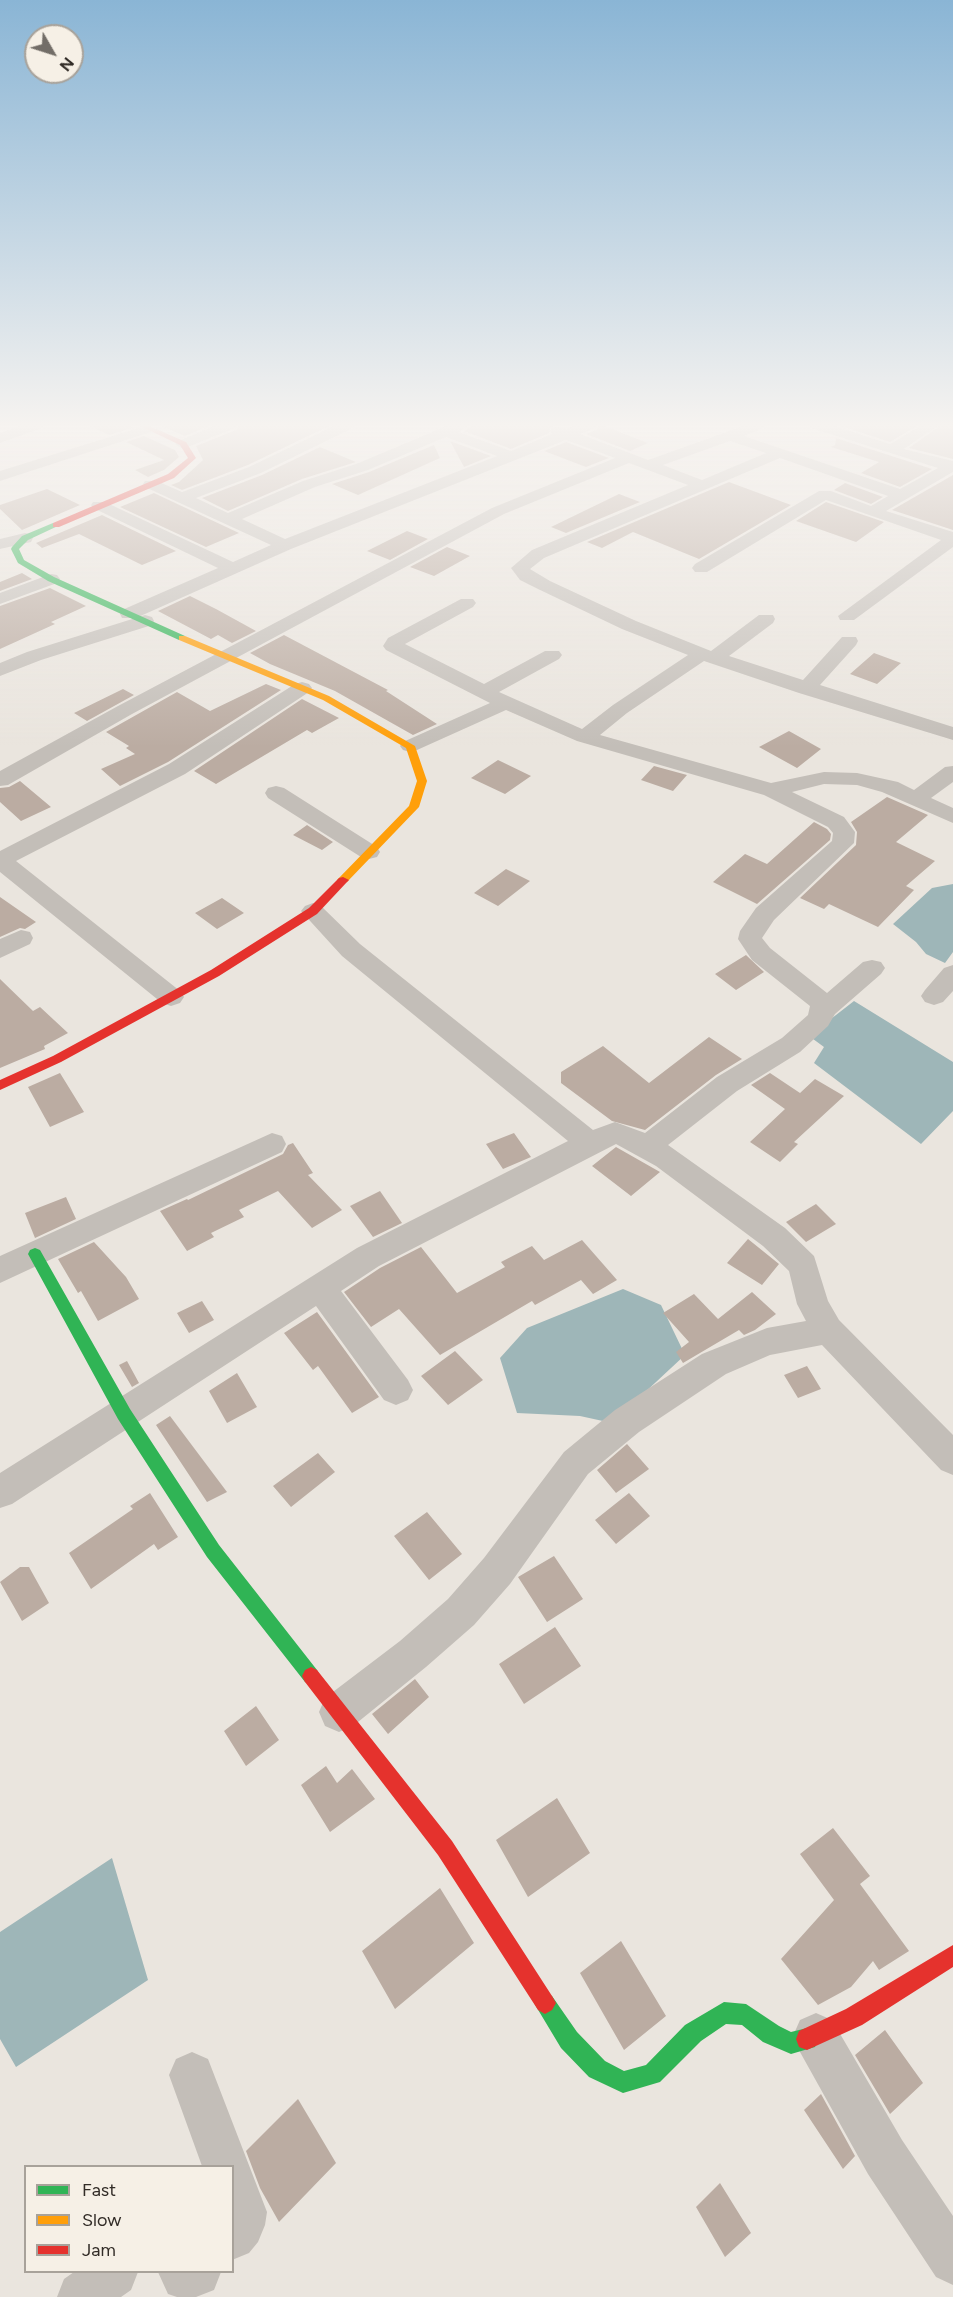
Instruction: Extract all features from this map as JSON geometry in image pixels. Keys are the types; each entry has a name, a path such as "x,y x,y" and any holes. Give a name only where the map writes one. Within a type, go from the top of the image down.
{"street":[{"path":"0,1085 57,1059 215,973 313,911 414,807 422,781 410,746 326,698 51,579 21,561 8,540 28,532"},
{"path":"156,532 232,568"},
{"path":"257,532 285,545"},
{"path":"0,670 137,617 232,568 318,532"},
{"path":"0,780 458,532"},
{"path":"590,532 538,554 520,568 526,576 544,585 629,624 708,656 953,734"},
{"path":"701,568 761,532"},
{"path":"934,532 953,539"},
{"path":"848,616 953,539"},
{"path":"0,598 51,579"},
{"path":"467,603 396,642 393,646 506,703 584,737 771,790 836,822 844,832 843,843 765,914 752,931 750,939 760,954 820,1001 824,1009"},
{"path":"584,737 620,709 766,620"},
{"path":"806,689 849,641"},
{"path":"484,692 552,655"},
{"path":"171,997 0,860 177,769 302,688"},
{"path":"410,746 506,703"},
{"path":"915,799 953,772"},
{"path":"771,790 824,778 857,779 890,787 953,816"},
{"path":"276,793 369,852"},
{"path":"313,911 351,950 590,1143"},
{"path":"646,1147 727,1084 791,1045 819,1020 824,1009 872,968"},
{"path":"934,996 953,974"},
{"path":"0,1492 368,1257 590,1143 615,1133 666,1158 774,1237 803,1265 813,1304 828,1330 953,1459"},
{"path":"0,1270 272,1144"},
{"path":"35,1254 124,1414 213,1551 445,1848 569,2040 597,2069 623,2082 652,2074 693,2033 724,2013 746,2014 771,2034 790,2043 816,2036 854,2017 953,1955"},
{"path":"320,1287 396,1390"},
{"path":"339,1712 413,1654 461,1612 497,1571 576,1463 627,1421 714,1364 767,1342 828,1330"},
{"path":"816,2036 885,2157 953,2260"},
{"path":"192,2075 226,2165"},
{"path":"234,2189 243,2212 241,2225 234,2234"},
{"path":"82,2297 111,2273"}],"water":[{"path":"953,884 953,952 945,963 926,954 916,942 893,924 932,888"},
{"path":"854,1001 953,1062 953,1111 921,1144 814,1063 824,1047 809,1036"},
{"path":"623,1289 661,1305 685,1355 612,1423 580,1416 517,1413 500,1358 527,1328"},
{"path":"112,1858 148,1980 16,2067 0,2039 0,1932"}],"building":[{"path":"61,532 137,532 176,551 142,565 79,534 42,548 36,543"},
{"path":"174,532 239,533 206,547"},
{"path":"405,532 428,539 390,560 367,551"},
{"path":"610,532 633,532 602,548 587,542"},
{"path":"633,532 745,532 699,559"},
{"path":"828,532 870,532 856,542"},
{"path":"447,547 470,556 434,576 410,567"},
{"path":"22,573 32,579 0,591 0,582"},
{"path":"50,588 86,606 51,622 55,624 0,649 0,606"},
{"path":"190,596 256,631 232,643 218,635 211,639 158,611"},
{"path":"284,635 388,690 386,691 437,724 413,735 335,691 270,664 250,653"},
{"path":"874,653 901,663 877,684 850,674"},
{"path":"266,684 281,690 168,762 120,786 101,769 135,754 126,748 129,746 106,732 177,692 210,711"},
{"path":"123,689 134,695 87,721 74,713"},
{"path":"302,699 339,718 312,733 307,730 216,784 194,771"},
{"path":"789,731 821,749 797,768 759,747"},
{"path":"498,760 531,776 505,794 471,778"},
{"path":"654,766 687,775 673,791 641,780"},
{"path":"20,781 51,807 21,821 0,802 0,788 9,787"},
{"path":"887,797 928,815 896,842 935,861 906,886 914,890 878,927 829,904 824,909 800,898 856,845 857,832 851,822"},
{"path":"814,822 827,829 831,834 830,840 757,904 713,882 745,854 767,864"},
{"path":"307,825 333,842 322,850 293,835"},
{"path":"506,869 530,881 498,906 474,893"},
{"path":"0,897 36,922 25,929 20,928 0,937"},
{"path":"222,898 244,913 217,929 195,913"},
{"path":"746,955 764,972 736,990 715,974"},
{"path":"0,979 33,1011 40,1007 68,1033 44,1046 45,1049 0,1068"},
{"path":"709,1037 742,1059 716,1075 645,1130 612,1121 561,1083 561,1072 603,1046 649,1083"},
{"path":"60,1073 84,1112 50,1127 28,1087"},
{"path":"770,1073 800,1093 815,1079 844,1096 794,1142 798,1144 780,1162 750,1142 785,1109 751,1085"},
{"path":"514,1133 531,1157 503,1169 486,1144"},
{"path":"293,1143 313,1173 308,1175 342,1210 312,1228 278,1191 239,1210 244,1217 211,1233 214,1237 187,1251 160,1211 283,1154 288,1145"},
{"path":"616,1147 660,1172 631,1196 592,1166"},
{"path":"380,1191 402,1223 373,1237 350,1206"},
{"path":"66,1197 76,1219 35,1238 25,1213"},
{"path":"816,1204 836,1224 806,1242 786,1222"},
{"path":"748,1239 779,1264 762,1285 727,1263"},
{"path":"582,1240 617,1280 593,1294 581,1280 535,1305 532,1301 440,1355 399,1309 371,1327 344,1292 380,1268 421,1247 457,1293 505,1267 501,1262 532,1246 544,1260"},
{"path":"94,1242 126,1277 139,1299 98,1321 81,1291 78,1293 58,1259"},
{"path":"752,1292 776,1314 755,1330 744,1335 739,1330 683,1363 676,1352 689,1342 663,1313 694,1294 718,1319"},
{"path":"202,1301 214,1320 189,1333 177,1313"},
{"path":"317,1312 379,1397 352,1413 318,1366 313,1370 284,1333"},
{"path":"455,1351 483,1380 448,1405 421,1376"},
{"path":"127,1361 139,1383 132,1387 119,1365"},
{"path":"807,1366 821,1389 798,1398 784,1375"},
{"path":"237,1373 257,1407 227,1423 209,1391"},
{"path":"170,1416 227,1492 207,1502 156,1425"},
{"path":"627,1444 649,1469 616,1493 597,1470"},
{"path":"318,1453 335,1472 291,1507 273,1486"},
{"path":"150,1493 178,1537 158,1550 154,1544 91,1589 69,1553 133,1509 130,1506"},
{"path":"629,1493 650,1516 616,1544 595,1520"},
{"path":"427,1512 462,1554 429,1580 394,1536"},
{"path":"554,1556 583,1599 547,1622 518,1577"},
{"path":"20,1567 29,1567 49,1603 22,1621 0,1582"},
{"path":"555,1627 581,1666 524,1704 499,1664"},
{"path":"415,1679 429,1697 388,1734 372,1714"},
{"path":"256,1706 279,1740 246,1766 224,1731"},
{"path":"326,1766 337,1783 352,1769 375,1799 330,1832 301,1785"},
{"path":"557,1798 590,1853 528,1897 496,1840"},
{"path":"833,1828 870,1876 860,1884 909,1951 879,1970 873,1961 851,1987 818,2005 781,1959 834,1900 800,1854"},
{"path":"440,1888 474,1943 395,2009 362,1951"},
{"path":"621,1941 666,2016 624,2050 580,1973"},
{"path":"885,2030 923,2083 890,2114 855,2055"},
{"path":"821,2094 855,2156 843,2169 804,2110"},
{"path":"298,2099 336,2163 279,2222 260,2188 246,2151"},
{"path":"720,2183 751,2233 725,2257 696,2207"}],"traffic: fast":[{"path":"39,532 25,538 15,549 21,561 51,579 182,638"},
{"path":"35,1254 124,1414 213,1551 311,1676"},
{"path":"545,2003 569,2040 597,2069 623,2082 652,2074 693,2033 724,2013 746,2015 771,2034 791,2043 807,2039"}],"traffic: slow":[{"path":"182,638 326,698 410,746 422,781 414,807 343,880"}],"traffic: jam":[{"path":"0,1085 57,1059 215,973 313,911 343,880"},
{"path":"311,1676 445,1848 545,2003"},
{"path":"807,2039 854,2017 953,1955"}]}
